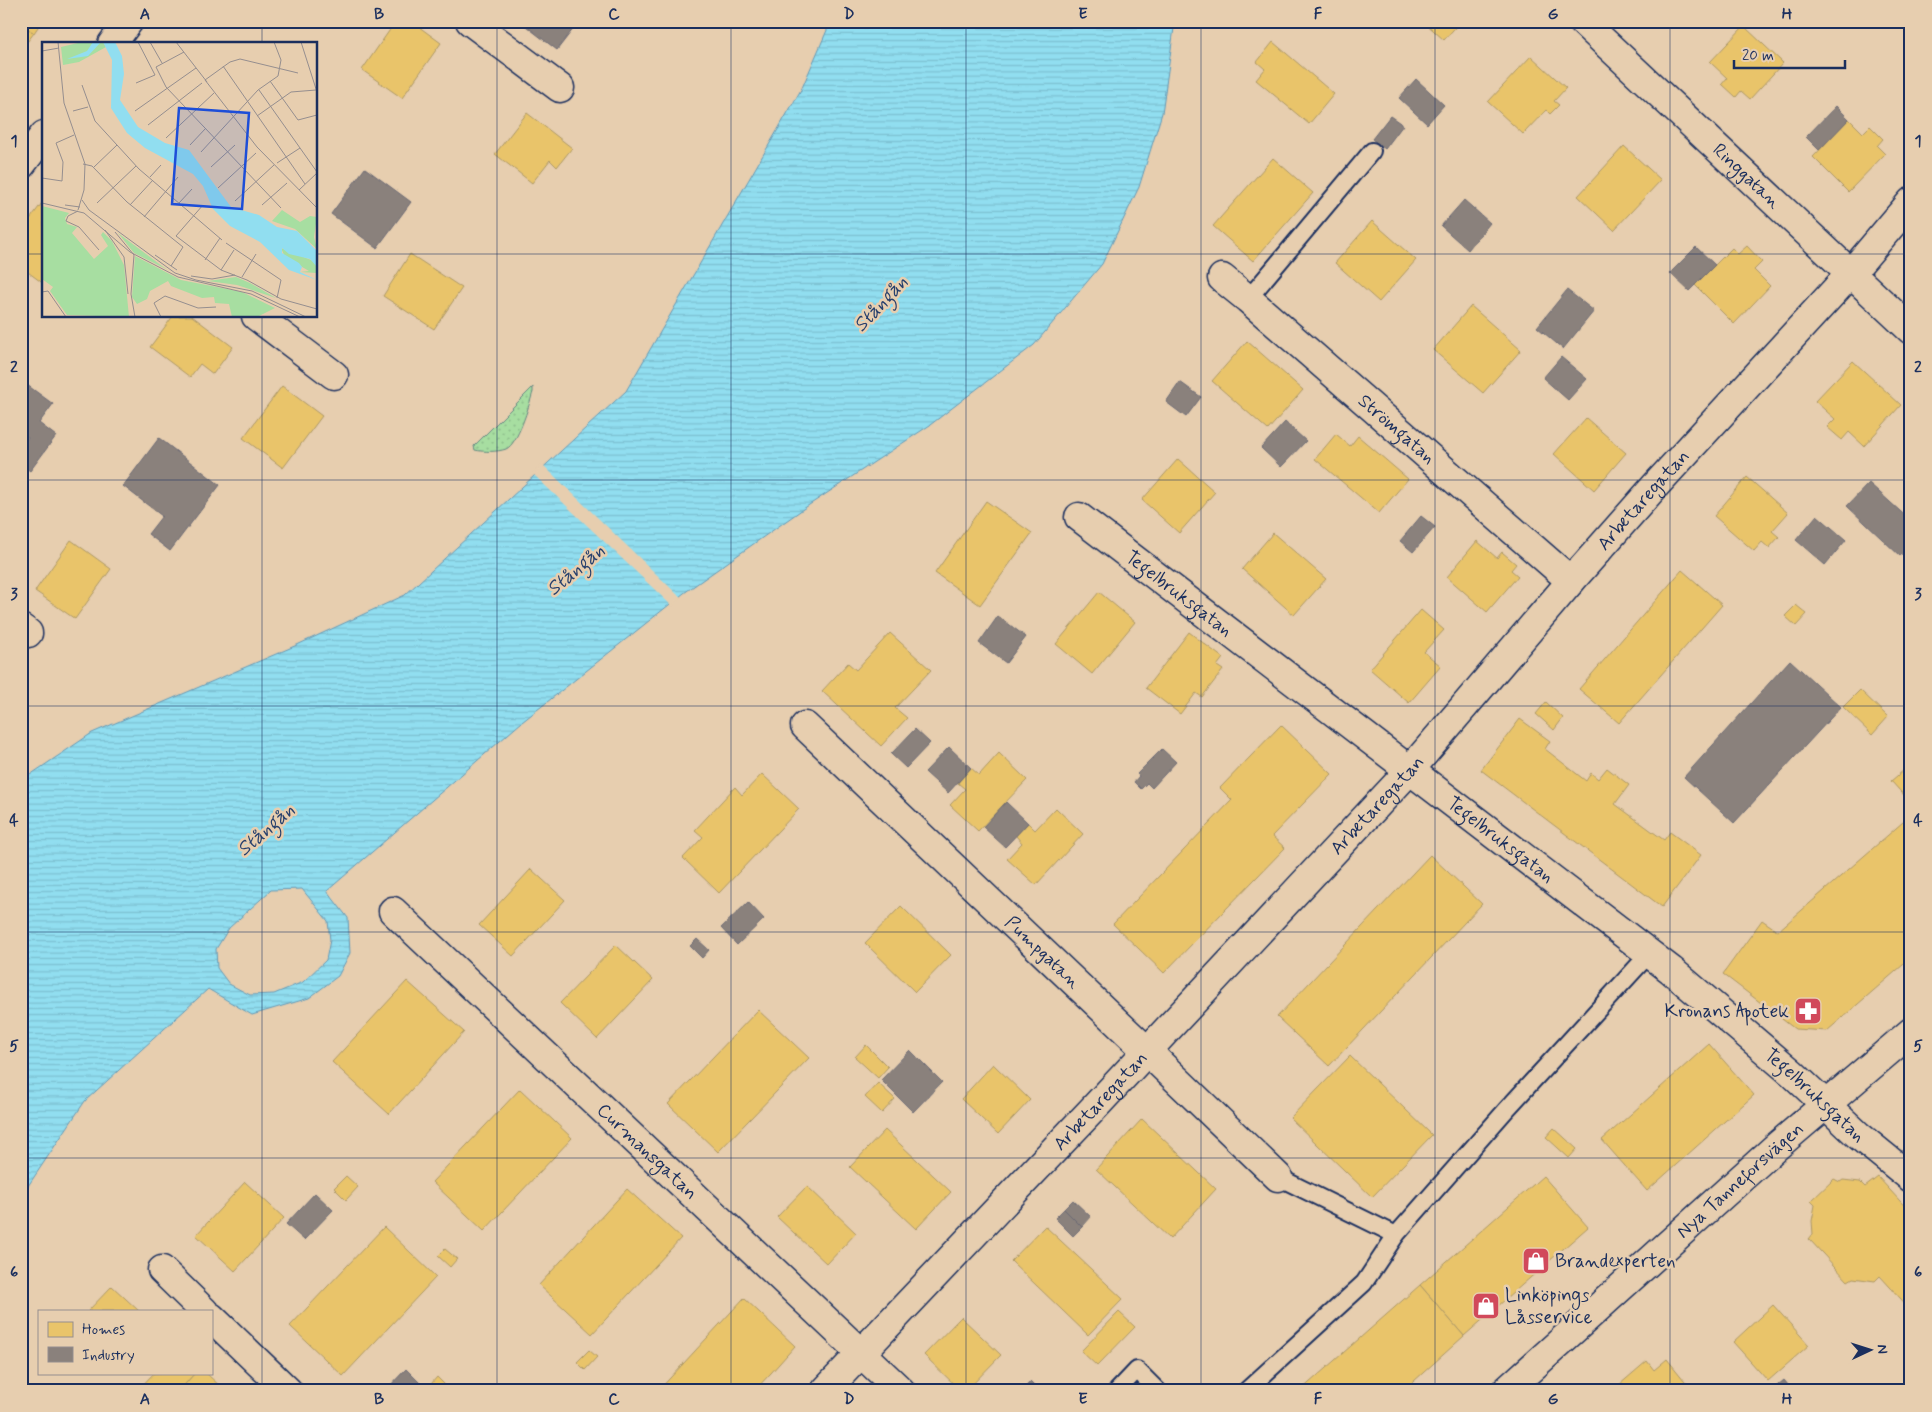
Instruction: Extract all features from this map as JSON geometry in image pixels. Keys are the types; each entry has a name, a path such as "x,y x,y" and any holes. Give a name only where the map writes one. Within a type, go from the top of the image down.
{"street":[{"path":"113,42 129,21"},
{"path":"470,21 560,88"},
{"name":"Ringgatan","path":"1582,21 1911,330"},
{"name":"Arbetaregatan","path":"825,1391 1410,770 1571,581 1668,472 1851,273 1911,202"},
{"name":"Strömgatan","path":"1222,278 1571,581"},
{"path":"259,318 334,375"},
{"name":"Tegelbruksgatan","path":"1079,517 1671,970 1778,1061 1858,1135 1911,1178"},
{"name":"Pumpgatan","path":"805,726 1278,1178"},
{"name":"Curmansgatan","path":"393,911 902,1391"},
{"name":"Nya Tanneforsvägen","path":"1506,1391 1824,1104 1911,1032"},
{"path":"162,1270 203,1310"},
{"path":"212,1318 288,1391"}],"lane":[{"path":"1248,299 1372,151"},
{"path":"1246,1391 1364,1283 1396,1235 1506,1110 1649,954"},
{"path":"1278,1178 1396,1235"},
{"path":"1116,1391 1137,1370 1158,1391"}],"green space":[{"path":"533,387 522,423 515,440 510,446 499,451 475,450 474,446"}],"water":[{"name":"Stångån","path":"831,21 1175,21 1162,113 1139,187 1102,264 1034,345 930,425 803,509 684,593 522,722 327,891 348,918 350,953 338,976 309,998 252,1015 208,989 85,1101 28,1186 21,1201 21,781 92,733 297,645 405,595 626,391 802,88","holes":["302,889 328,921 330,940 326,960 303,982 274,994 250,995 229,984 217,968 216,949 229,928 271,890"]}],"pier":[{"path":"543,465 680,597 672,606 533,474"}],"building: Homes":[{"path":"21,21 42,21 34,33 21,24"},
{"path":"396,21 411,21 441,43 402,98 362,70"},
{"path":"1423,21 1461,21 1444,40"},
{"path":"21,24 34,33 21,50"},
{"path":"1744,26 1783,63 1750,99 1741,91 1736,97 1722,84 1727,78 1710,62"},
{"path":"1273,42 1334,94 1309,124 1256,80 1265,69 1257,62"},
{"path":"1531,56 1566,88 1554,101 1559,105 1550,114 1546,110 1523,134 1488,102"},
{"path":"527,113 572,148 557,167 550,160 532,183 495,154"},
{"path":"1849,119 1863,133 1870,126 1883,139 1877,146 1885,154 1848,192 1813,157"},
{"path":"1624,146 1661,180 1614,230 1578,196"},
{"path":"1273,158 1313,193 1253,261 1213,226"},
{"path":"42,203 42,283 21,267 21,231"},
{"path":"1372,221 1416,260 1379,302 1335,263"},
{"path":"1747,246 1762,262 1754,270 1770,286 1734,324 1695,285 1732,248 1738,254"},
{"path":"410,254 462,288 434,329 383,296"},
{"path":"1471,306 1521,350 1483,393 1433,350"},
{"path":"172,318 195,318 233,347 213,374 200,364 190,377 150,347"},
{"path":"1247,341 1303,390 1268,430 1212,381"},
{"path":"1853,361 1901,405 1864,446 1849,432 1842,440 1827,427 1835,419 1815,401"},
{"path":"282,386 322,416 283,468 243,438"},
{"path":"1586,418 1626,453 1594,490 1554,454"},
{"path":"1336,434 1350,446 1358,436 1408,479 1379,513 1315,459"},
{"path":"1178,459 1215,492 1179,533 1142,500"},
{"path":"1747,477 1788,513 1772,531 1779,537 1769,548 1762,542 1754,551 1714,516"},
{"path":"986,501 1032,533 980,605 935,573"},
{"path":"1273,533 1326,579 1294,615 1242,569"},
{"path":"71,540 111,569 75,619 35,591"},
{"path":"1477,541 1497,558 1502,552 1516,564 1511,570 1518,576 1487,612 1447,577"},
{"path":"1682,570 1722,605 1619,723 1579,689"},
{"path":"1099,592 1135,622 1092,674 1056,644"},
{"path":"1796,605 1807,614 1796,626 1785,616"},
{"path":"1421,610 1444,630 1424,652 1441,666 1409,703 1370,669"},
{"path":"1189,632 1223,658 1217,666 1223,670 1202,697 1196,693 1180,714 1146,688"},
{"path":"890,633 931,670 895,708 907,718 881,746 822,691 848,663 856,670"},
{"path":"1860,690 1888,717 1872,735 1843,707"},
{"path":"1546,702 1563,718 1554,730 1536,714"},
{"path":"1520,719 1550,741 1545,749 1586,781 1591,773 1598,779 1607,768 1629,785 1615,804 1664,840 1670,832 1701,855 1662,907 1481,770"},
{"path":"1281,725 1332,774 1272,836 1285,848 1164,973 1113,924 1232,800 1220,788"},
{"path":"999,753 1027,780 978,831 950,805 965,789 958,783 971,768 979,775"},
{"path":"1911,764 1911,803 1891,781"},
{"path":"762,774 799,809 719,893 683,858 703,837 695,830 735,787 742,795"},
{"path":"1056,808 1083,834 1036,885 1007,859 1022,843 1016,836 1028,823 1035,830"},
{"path":"1911,815 1911,958 1827,1031 1795,1029 1723,974 1762,920 1778,931"},
{"path":"1430,855 1482,904 1329,1066 1277,1017"},
{"path":"531,869 565,900 513,956 479,925"},
{"path":"901,906 951,955 915,992 865,943"},
{"path":"616,945 653,980 597,1039 560,1003"},
{"path":"407,981 464,1032 389,1114 332,1062"},
{"path":"758,1010 809,1058 718,1152 668,1104"},
{"path":"1709,1044 1754,1095 1647,1191 1602,1140"},
{"path":"866,1045 888,1067 878,1078 855,1057"},
{"path":"1350,1056 1432,1135 1372,1197 1290,1118"},
{"path":"993,1064 1030,1100 998,1134 961,1099"},
{"path":"878,1083 895,1099 882,1113 865,1097"},
{"path":"520,1089 572,1138 484,1231 432,1182"},
{"path":"1142,1119 1216,1189 1170,1239 1096,1169"},
{"path":"1554,1128 1577,1149 1569,1158 1546,1137"},
{"path":"885,1130 951,1192 916,1229 850,1167"},
{"path":"346,1176 358,1187 346,1200 334,1188"},
{"path":"1543,1176 1588,1227 1464,1336 1420,1285"},
{"path":"1878,1177 1911,1213 1911,1310 1880,1276 1875,1281 1853,1278 1848,1281 1809,1239 1813,1234 1812,1221 1815,1205 1811,1201 1834,1179 1840,1182 1843,1180 1860,1182 1865,1187"},
{"path":"245,1182 284,1218 235,1271 196,1235"},
{"path":"807,1186 856,1233 827,1264 777,1217"},
{"path":"627,1189 681,1238 592,1334 539,1285"},
{"path":"1045,1226 1123,1299 1088,1335 1011,1261"},
{"path":"384,1227 436,1277 343,1376 290,1326"},
{"path":"445,1249 457,1259 450,1267 438,1256"},
{"path":"1420,1285 1464,1336 1403,1391 1300,1391"},
{"path":"112,1286 138,1310 89,1310"},
{"path":"744,1298 795,1346 771,1373 754,1391 658,1391"},
{"path":"1773,1305 1809,1345 1768,1381 1733,1342"},
{"path":"1119,1312 1135,1327 1097,1366 1081,1351"},
{"path":"961,1317 1001,1355 966,1391 961,1391 924,1355"},
{"path":"589,1350 597,1357 585,1370 577,1362"},
{"path":"1667,1359 1693,1391 1612,1391 1647,1361 1654,1370"},
{"path":"153,1374 194,1374 179,1391 137,1391"},
{"path":"194,1374 207,1374 222,1388 218,1391 179,1391"},
{"path":"437,1377 451,1391 425,1391"}],"building: Industry":[{"path":"523,21 565,21 574,28 557,50 522,23"},
{"path":"1416,79 1444,105 1427,124 1399,98"},
{"path":"1836,106 1849,119 1819,150 1806,137"},
{"path":"1390,116 1403,125 1385,149 1372,139"},
{"path":"365,168 411,202 377,248 331,214"},
{"path":"1464,200 1490,223 1468,250 1441,226"},
{"path":"1696,247 1715,265 1689,291 1670,273"},
{"path":"1567,290 1594,311 1563,349 1537,327"},
{"path":"1561,357 1587,379 1568,400 1543,378"},
{"path":"23,382 53,404 39,423 56,436 30,471 21,464 21,446 28,437 21,432 21,384"},
{"path":"1180,382 1201,397 1186,417 1166,402"},
{"path":"1285,422 1306,441 1281,467 1261,448"},
{"path":"159,438 220,485 170,551 148,534 162,516 123,486"},
{"path":"1869,483 1911,521 1911,544 1900,556 1847,506"},
{"path":"1817,515 1846,540 1825,565 1796,540"},
{"path":"1421,516 1435,527 1413,552 1400,541"},
{"path":"998,616 1026,637 1006,663 979,643"},
{"path":"1790,660 1841,707 1734,823 1684,777"},
{"path":"915,729 930,743 906,768 891,754"},
{"path":"949,747 971,768 948,793 925,772"},
{"path":"1162,749 1176,762 1152,788 1147,783 1141,789 1134,782 1139,776 1137,774"},
{"path":"1006,802 1028,823 1005,847 983,827"},
{"path":"748,902 764,919 737,945 721,928"},
{"path":"697,939 709,950 702,958 690,946"},
{"path":"910,1050 942,1082 913,1112 881,1080"},
{"path":"315,1193 333,1210 304,1240 286,1224"},
{"path":"1073,1200 1091,1217 1082,1227 1064,1209"},
{"path":"1064,1209 1082,1227 1073,1236 1055,1218"},
{"path":"406,1369 421,1384 414,1391 385,1391"},
{"path":"1784,1380 1793,1391 1771,1391"},
{"path":"1030,1382 1039,1391 1022,1391"}],"place":[{"name":"Kronans Apotek","path":"1808,1011"},
{"name":"Brandexperten","path":"1536,1261"},
{"name":"Linköpings Låsservice","path":"1486,1306"}]}
